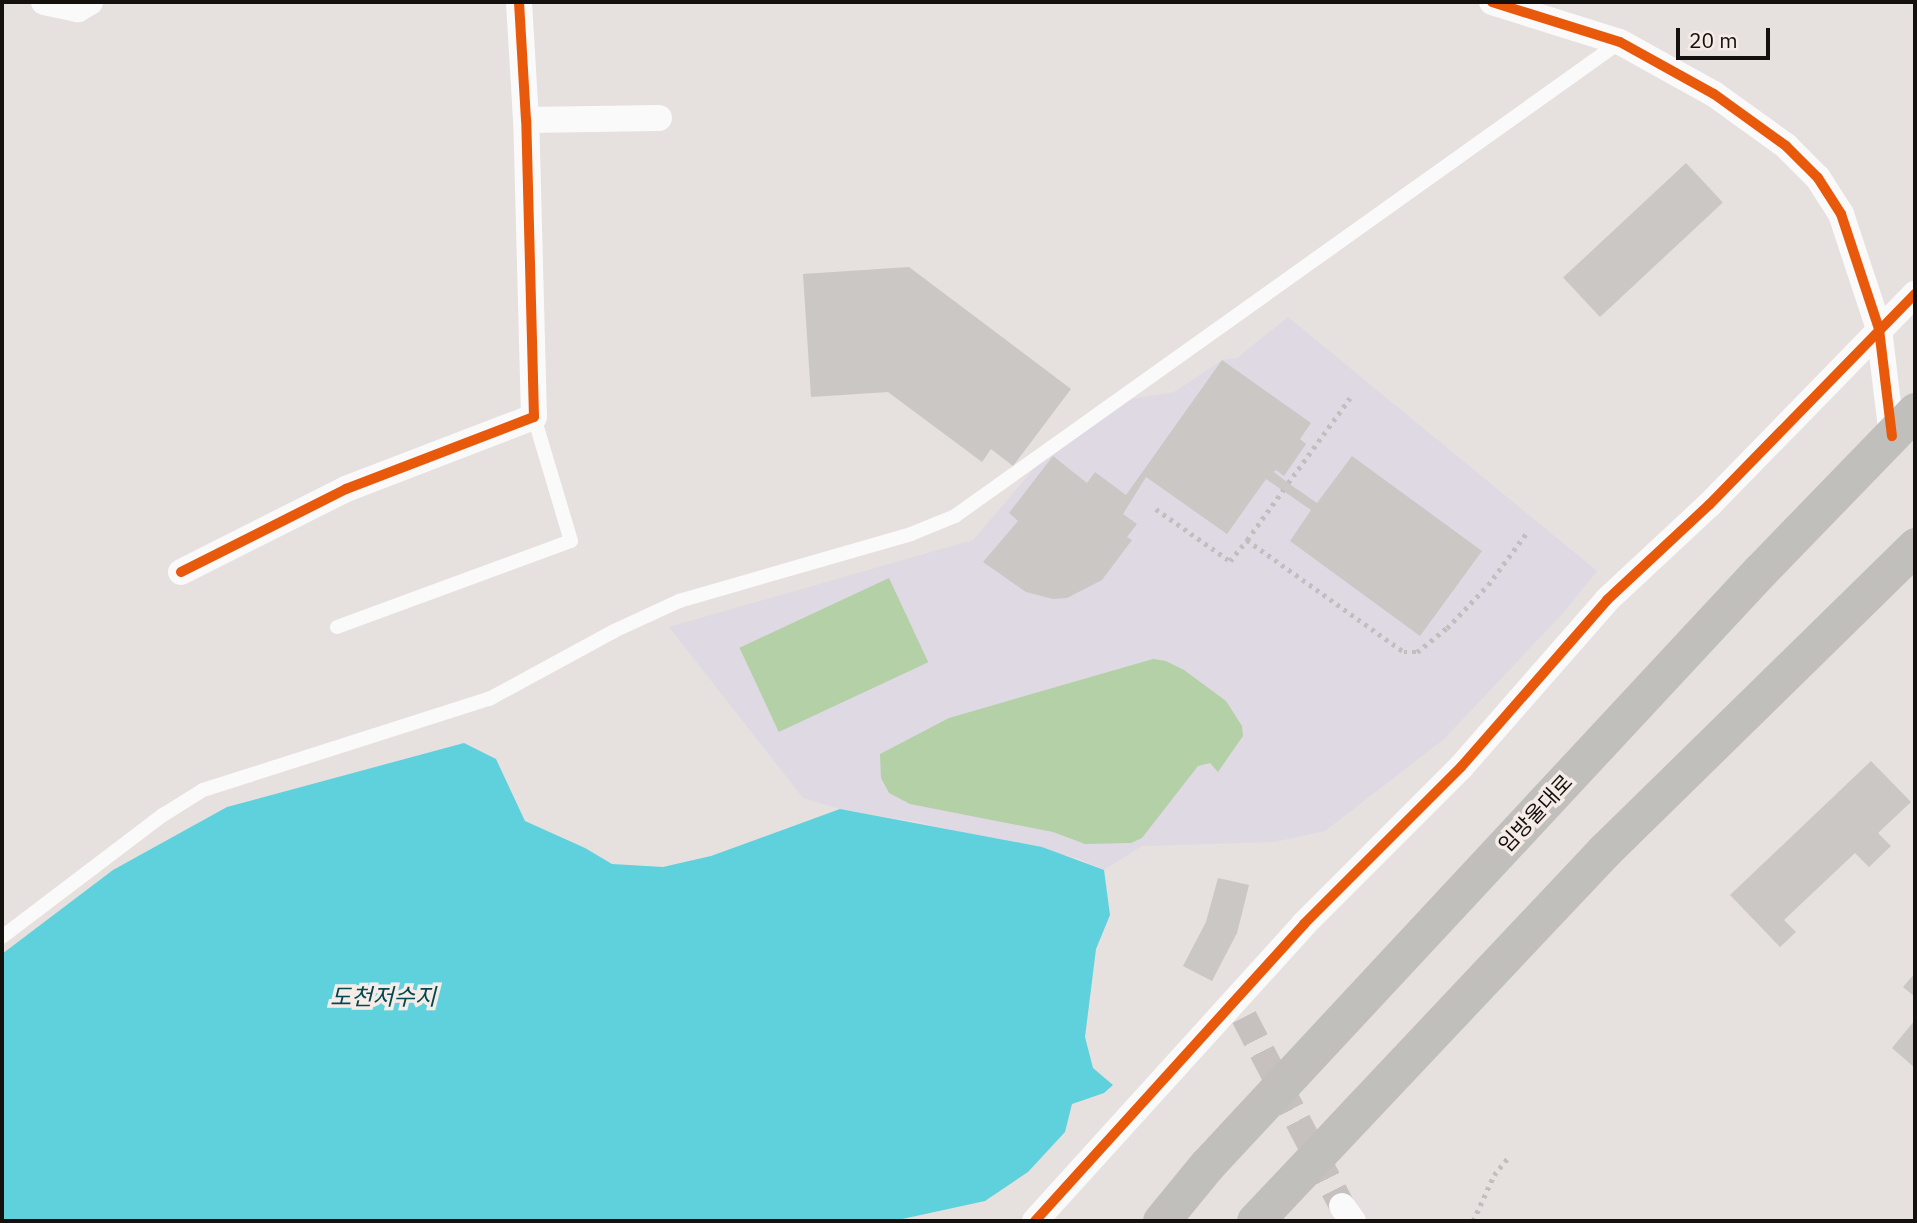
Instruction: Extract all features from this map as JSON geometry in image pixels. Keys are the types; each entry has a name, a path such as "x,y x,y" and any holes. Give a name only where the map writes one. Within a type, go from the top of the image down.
{"main road":[{"name":"임방울대로","path":"1161,1221 1207,1165 1416,940 1760,571 1904,424"},
{"path":"1255,1221 1604,851 1915,546"}],"street":[{"path":"44,2 78,9 90,2"},
{"path":"181,572 346,489 534,417 526,120 519,2"},
{"path":"1492,2 1620,41 1714,94 1786,146 1818,178 1841,214 1879,329 1904,424"},
{"path":"526,120 659,118"},
{"path":"1035,1221 1239,1011 1304,924 1461,767 1606,600 1709,505 1915,294"}],"lane":[{"path":"2,937 163,816 203,790 489,699 614,631 680,601 911,534 955,516 1620,41"},
{"path":"337,627 571,541 534,417"}],"path":[{"path":"1288,483 1350,398"},
{"path":"1156,509 1230,561 1283,490"},
{"path":"1247,540 1404,652 1417,652 1447,628 1488,585 1528,531"},
{"path":"1473,1221 1494,1175 1508,1158"}],"shaded area":[{"path":"1288,317 1597,571 1563,613 1444,739 1325,831 1274,842 1142,846 1104,870 1077,858 917,822 840,809 803,798 669,627 973,540 1050,450 1132,399 1174,392 1222,360 1237,358"}],"green space":[{"path":"889,578 928,662 779,732 739,648"},
{"path":"1153,659 1166,661 1184,670 1226,701 1242,726 1243,736 1218,772 1210,763 1198,766 1142,838 1131,843 1085,844 1053,832 910,804 889,793 881,778 880,754 949,718"}],"water":[{"name":"도천저수지","path":"464,743 496,759 525,821 585,848 612,864 663,867 711,856 840,809 1042,847 1104,870 1110,915 1096,949 1085,1037 1093,1068 1113,1085 1104,1093 1072,1104 1065,1132 1028,1172 985,1201 893,1221 2,1221 2,954 113,870 227,807"}],"building":[{"path":"1686,163 1723,202 1600,317 1563,278"},
{"path":"909,267 1071,389 1013,466 991,449 982,462 888,392 811,397 803,274"},
{"path":"1222,360 1311,423 1300,439 1306,444 1284,476 1276,470 1274,472 1288,483 1317,503 1352,456 1482,551 1420,636 1290,541 1311,510 1266,479 1227,534 1146,477 1123,514 1137,524 1127,537 1132,540 1102,580 1067,598 1053,599 1026,592 983,562 1018,521 1009,513 1053,456 1087,483 1095,472 1126,495"},
{"path":"1871,761 1911,802 1878,833 1891,846 1869,867 1855,853 1784,920 1796,932 1780,947 1730,895"},
{"path":"1218,878 1249,885 1237,933 1212,981 1183,966 1206,922"},
{"path":"1915,973 1915,997 1903,987"},
{"path":"1915,1020 1915,1068 1892,1048"}],"tunnel":[{"path":"1244,1017 1342,1206"}],"cycle path":[{"path":"181,572 346,489 534,417 526,120 519,2"},
{"path":"1492,2 1620,42 1714,94 1786,146 1818,178 1841,214 1879,329 1892,436"},
{"path":"1035,1221 1304,924 1461,767 1607,600 1709,505 1915,294"}]}
